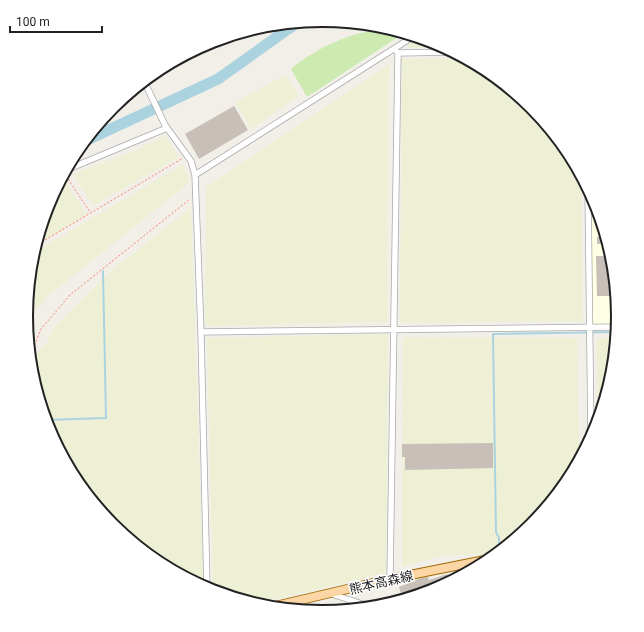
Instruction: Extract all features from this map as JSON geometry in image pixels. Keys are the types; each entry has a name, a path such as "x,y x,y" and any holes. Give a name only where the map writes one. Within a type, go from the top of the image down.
{"main road":[{"name":"熊本高森線","path":"287,603 390,579 470,563"}],"street":[{"path":"195,175 396,51 409,40"},
{"path":"396,51 439,52"},
{"path":"390,579 396,51"},
{"path":"147,86 166,126 187,156 195,175 201,332 207,581"},
{"path":"75,166 166,126"},
{"path":"588,204 591,422"},
{"path":"201,332 610,327"},
{"path":"331,593 360,603"}],"path":[{"path":"43,241 187,156"},
{"path":"68,179 90,212"},
{"path":"34,344 40,329 70,295 196,194"}],"shaded area":[{"path":"414,42 429,47 409,48 408,45"},
{"path":"452,58 483,76 513,99 539,125 562,155 581,188 583,321 400,323 402,59"},
{"path":"389,64 387,322 205,326 206,187"},
{"path":"285,75 299,96 251,129 235,103"},
{"path":"165,135 179,157 93,206 73,174 139,149"},
{"path":"184,164 189,182 185,186 48,296 43,304 33,311 35,278 42,248"},
{"path":"66,182 87,214 43,241 55,205"},
{"path":"191,208 203,579 177,566 146,545 131,533 105,507 82,477 72,460 55,427 48,409 35,354 47,343 53,328 113,269"},
{"path":"591,211 601,241 609,278 611,316 611,324 593,325"},
{"path":"388,334 386,573 271,600 229,590 213,584 207,338"},
{"path":"403,337 577,338 579,448 562,477 551,492 539,507 513,533 486,554 441,556 402,567"},
{"path":"597,338 610,338 609,354 597,405"}],"green space":[{"path":"372,32 398,37 307,97 291,69 317,51 336,41"}],"building":[{"path":"234,106 248,130 199,159 185,134"},
{"path":"597,237 600,237 602,244 597,244"},
{"path":"596,256 604,256 609,278 610,296 597,296"},
{"path":"493,443 493,468 405,470 405,457 402,457 402,444"},
{"path":"447,574 448,576 415,590 401,594 399,587 421,578 428,577 429,580"}],"waterway":[{"path":"96,136 218,79 289,29"},
{"path":"52,420 106,418 103,271"},
{"path":"499,544 499,538 496,532 493,334 610,332"}]}
